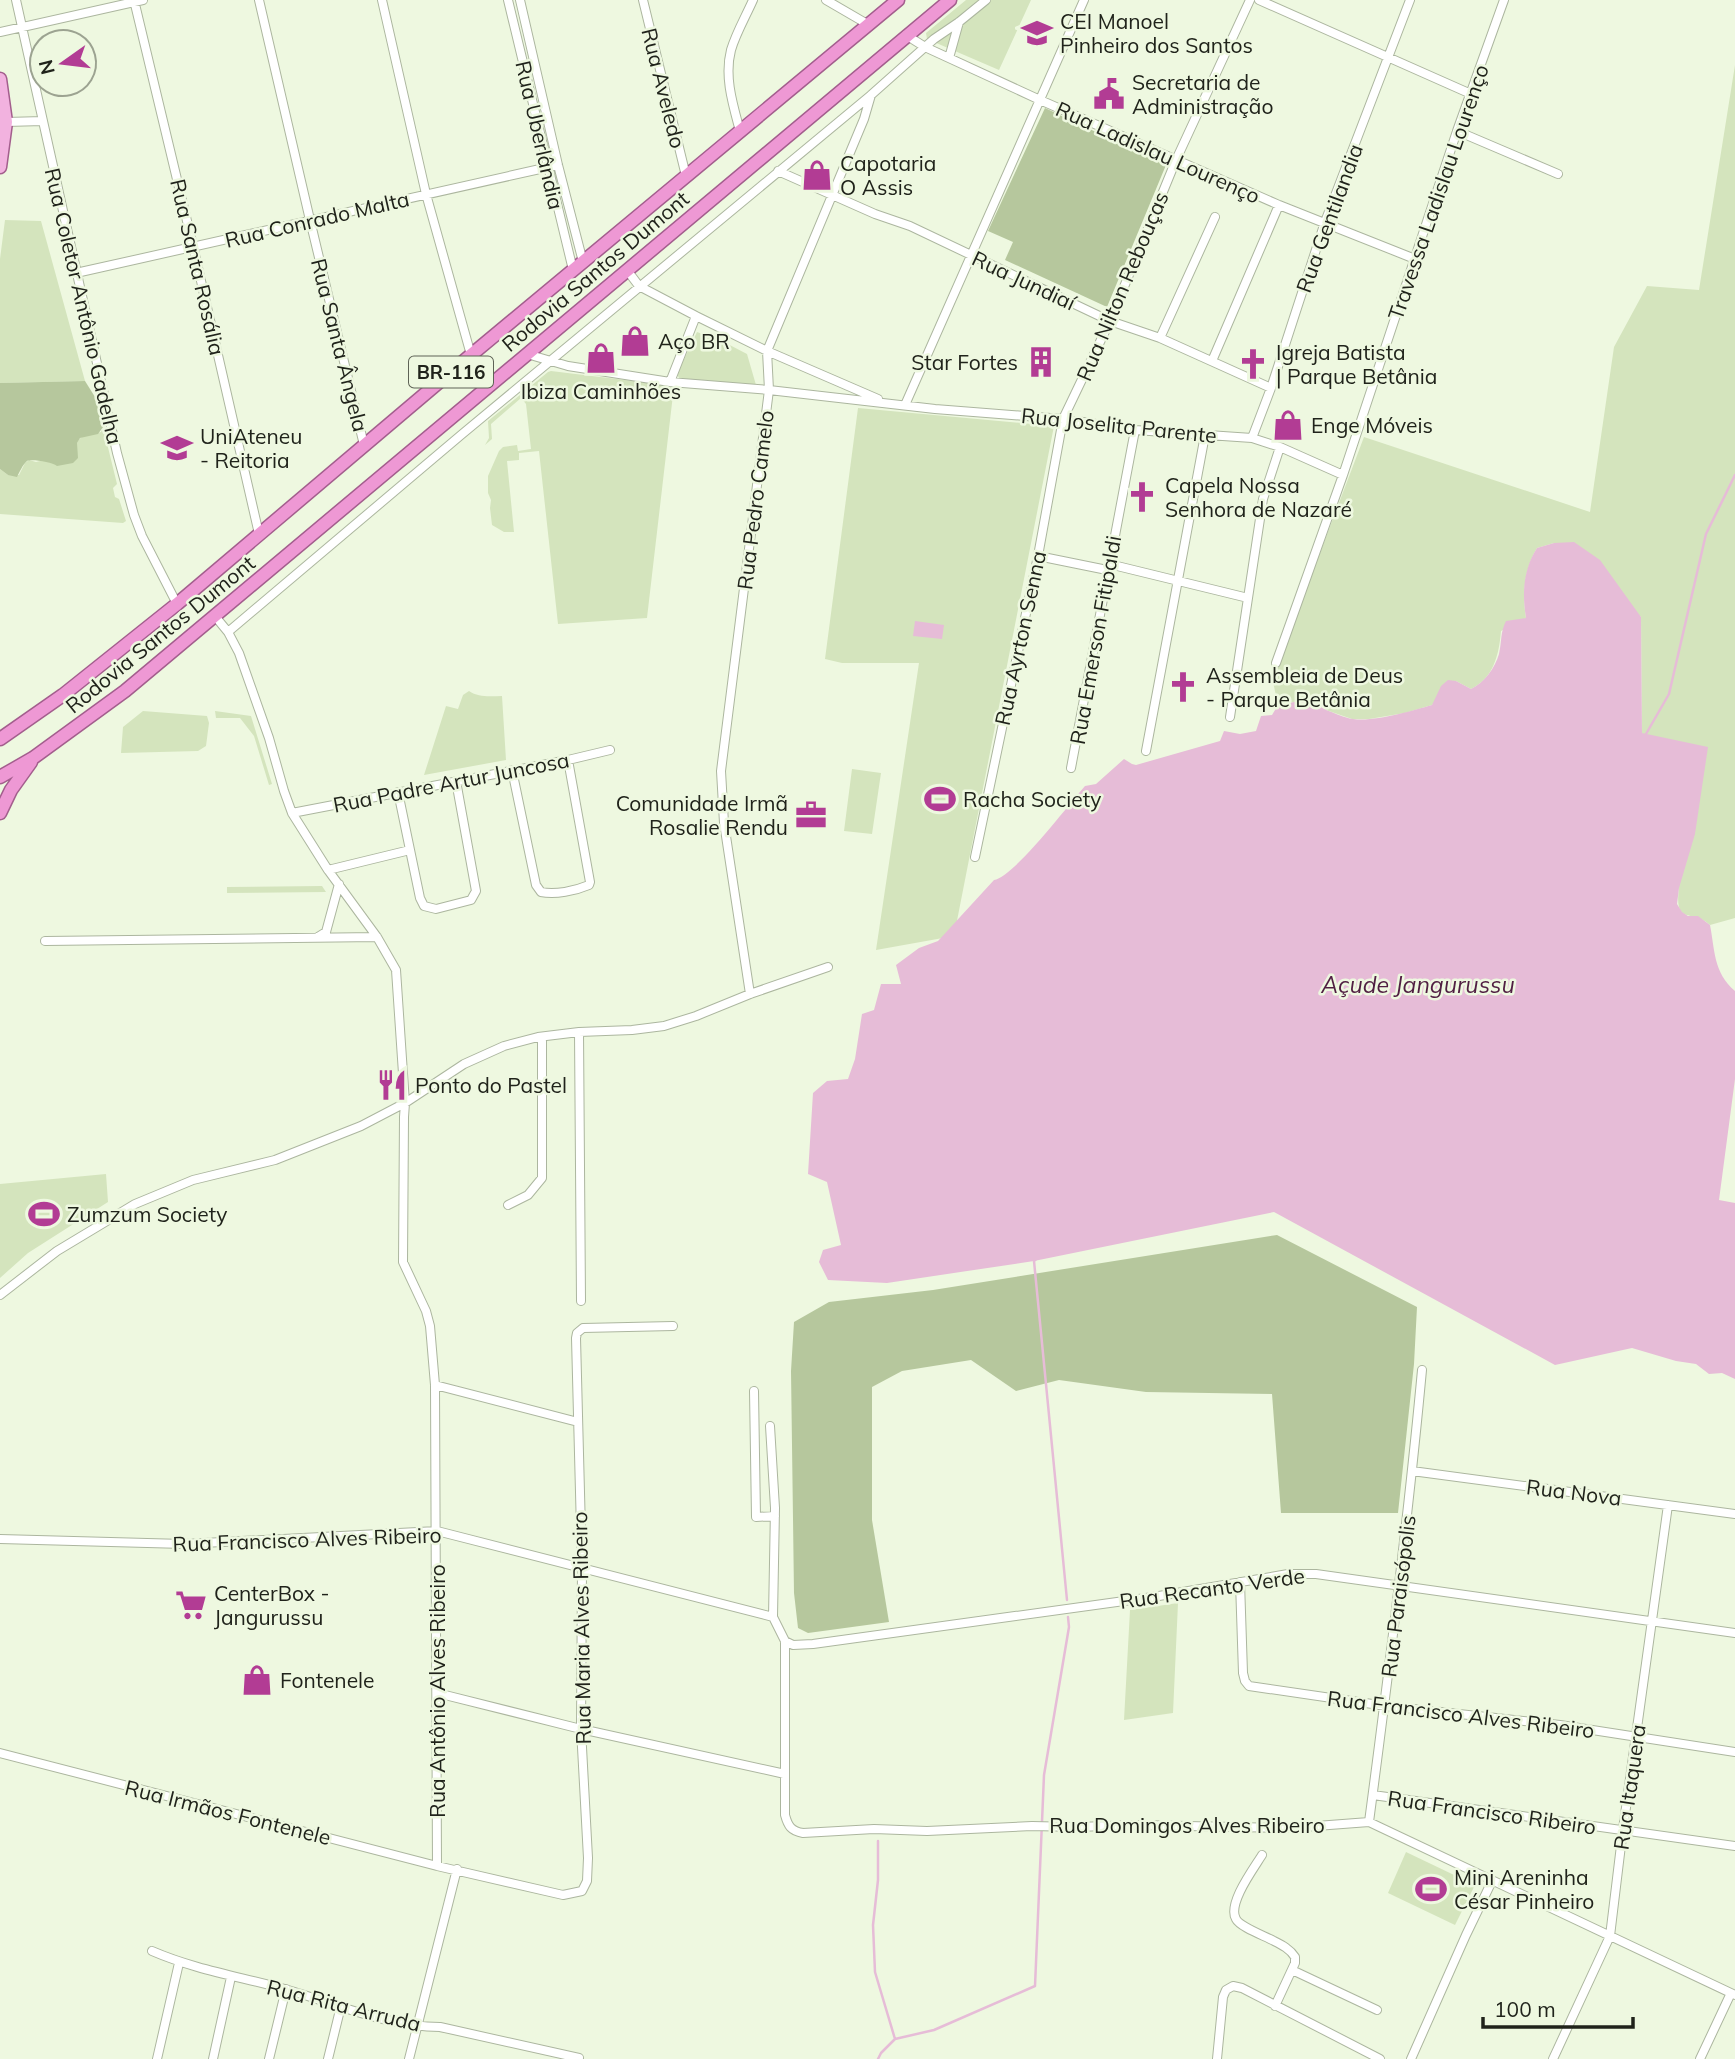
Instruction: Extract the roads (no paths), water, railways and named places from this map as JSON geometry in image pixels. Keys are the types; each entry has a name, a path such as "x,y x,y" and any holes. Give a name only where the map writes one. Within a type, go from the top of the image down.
{"highway":[{"name":"Rodovia Santos Dumont","path":"0,739 63,695 177,604 898,0"},
{"name":"Rodovia Santos Dumont","path":"0,777 33,758 125,691 950,0"},
{"path":"0,813 11,790 33,758"}],"main road":[{"path":"0,79 6,122 0,167"}],"street":[{"name":"Rua Coletor Antônio Gadelha","path":"16,0 76,273 134,515 177,604"},
{"name":"Rua Santa Ângela","path":"259,0 364,445"},
{"path":"382,0 426,194 471,355"},
{"name":"Rua Uberlândia","path":"508,0 548,168 578,266"},
{"name":"Rua Uberlândia","path":"520,0 578,266"},
{"name":"Rua Aveledo","path":"643,0 686,176"},
{"path":"740,131 729,88 729,67 732,50 753,0"},
{"path":"826,0 869,25"},
{"path":"228,632 925,47 986,0"},
{"path":"905,405 1084,0"},
{"name":"Rua Nilton Rebouças","path":"1063,419 1110,321 1176,160 1250,0"},
{"path":"1259,0 1471,94"},
{"name":"Rua Gentilandia","path":"1252,438 1325,222 1410,0"},
{"name":"Travessa Ladislau Lourenço","path":"1276,663 1343,475 1457,131 1504,0"},
{"path":"0,32 137,1"},
{"name":"Rua Santa Rosália","path":"137,1 259,534"},
{"path":"949,58 960,22"},
{"name":"Rua Ladislau Lourenço","path":"906,35 925,47 1176,160 1279,205 1415,259"},
{"name":"Rua Pedro Camelo","path":"750,995 724,823 721,771 769,390 767,351 864,119 871,94"},
{"path":"6,122 43,121"},
{"path":"1457,131 1558,174"},
{"name":"Rua Conrado Malta","path":"76,273 558,165"},
{"name":"Rua Jundiaí","path":"778,171 910,226 1110,321 1160,338 1271,388"},
{"path":"1212,361 1279,205"},
{"path":"1160,338 1215,217"},
{"name":"Rua Joselita Parente","path":"627,270 639,286 696,316 767,351 887,403"},
{"path":"670,382 696,316"},
{"name":"Rua Joselita Parente","path":"527,354 568,366 670,382 1063,419 1135,430 1252,438 1280,447 1343,475"},
{"name":"Rua Ayrton Senna","path":"975,857 1038,556 1063,419"},
{"name":"Rua Emerson Fitipaldi","path":"1071,768 1135,430"},
{"path":"1146,751 1205,435"},
{"path":"1230,717 1263,499 1280,447"},
{"path":"1038,556 1108,567 1248,598"},
{"path":"214,615 228,632 239,653 292,813 328,870 377,937 396,970 405,1103"},
{"name":"Rua Padre Artur Juncosa","path":"292,813 610,750"},
{"path":"512,770 536,885 545,893 583,887 589,885 590,880 568,760"},
{"path":"398,792 418,891 424,906 436,909 471,900 477,891 456,780"},
{"path":"328,870 410,850"},
{"path":"315,938 326,932 339,884"},
{"path":"45,941 377,937"},
{"path":"0,1295 57,1251 135,1204 193,1180 275,1160 361,1126 405,1103 484,1054 504,1046 579,1032 664,1026 828,967"},
{"path":"579,1032 581,1301"},
{"path":"508,1205 528,1195 542,1178 542,1037"},
{"name":"Rua Antônio Alves Ribeiro","path":"405,1103 403,1262 426,1311 430,1326 435,1385 437,1866"},
{"name":"Rua Maria Alves Ribeiro","path":"457,1869 563,1895 582,1891 587,1881 581,1729 582,1569 576,1339 579,1330 583,1328 673,1326"},
{"name":"Rua Paraisópolis","path":"1369,1822 1385,1706 1422,1370"},
{"path":"435,1385 578,1422"},
{"path":"754,1391 756,1517 775,1516"},
{"path":"770,1426 775,1516 773,1617 785,1642"},
{"name":"Rua Nova","path":"1412,1471 1735,1514"},
{"name":"Rua Itaquera","path":"1553,2059 1610,1936 1668,1505"},
{"name":"Rua Francisco Alves Ribeiro","path":"0,1539 184,1544 437,1531 773,1617"},
{"name":"Rua Recanto Verde","path":"785,1642 793,1645 813,1644 1153,1597 1288,1574 1316,1574 1735,1633"},
{"name":"Rua Francisco Alves Ribeiro","path":"1240,1582 1243,1667 1245,1681 1249,1686 1385,1706 1560,1725 1735,1752"},
{"name":"Rua Domingos Alves Ribeiro","path":"785,1642 785,1815 789,1828 794,1831 926,1831 1138,1825 1290,1828 1369,1822 1733,1994"},
{"path":"437,1693 581,1729 785,1774"},
{"name":"Rua Irmãos Fontenele","path":"0,1754 457,1869"},
{"name":"Rua Francisco Ribeiro","path":"1373,1796 1735,1846"},
{"path":"1262,1855 1235,1904 1234,1916 1240,1923 1293,1953 1296,1960 1275,2006"},
{"path":"409,2059 457,1869"},
{"path":"1411,2059 1492,1881"},
{"name":"Rua Rita Arruda","path":"152,1951 179,1963 418,2027 440,2027 579,2058"},
{"path":"157,2059 179,1963"},
{"path":"1292,1970 1377,2010"},
{"path":"213,2059 231,1977"},
{"path":"1217,2059 1222,2004 1226,1990 1230,1987 1239,1987 1380,2059"},
{"path":"269,2059 286,1990"},
{"path":"1700,2059 1733,1994"},
{"path":"328,2059 341,2006"}],"water":[{"name":"Açude Jangurussu","path":"1574,542 1600,560 1641,617 1642,733 1708,747 1695,834 1677,904 1688,916 1698,916 1710,925 1719,968 1735,991 1735,1079 1719,1200 1735,1203 1735,1379 1722,1373 1709,1374 1696,1364 1632,1348 1555,1365 1274,1212 1034,1261 887,1283 828,1280 819,1262 823,1250 841,1245 827,1182 808,1174 813,1093 827,1081 848,1079 855,1059 862,1014 874,1010 881,984 901,984 896,965 919,948 938,941 994,880 1003,876 1028,854 1085,786 1096,784 1124,759 1136,765 1220,741 1224,731 1240,734 1256,731 1261,716 1272,715 1278,705 1316,699 1321,700 1326,710 1362,720 1432,705 1441,686 1448,680 1471,689 1476,686 1495,665 1506,621 1526,618 1525,582 1537,548 1554,543"},
{"path":"915,621 944,625 942,639 913,636"}],"waterway":[{"path":"1646,734 1669,694 1706,534 1735,475"},
{"path":"1036,1259 1034,1261 1067,1600"},
{"path":"878,2059 895,2039 934,2030 1035,1986 1044,1775 1069,1627 1068,1617"},
{"path":"878,1841 878,1880 873,1925 875,1972 895,2039"}],"place":[{"name":"CEI Manoel Pinheiro dos Santos","path":"1037,33"},
{"name":"Secretaria de Administração","path":"1109,94"},
{"name":"Capotaria O Assis","path":"817,175"},
{"name":"Aço BR","path":"635,341"},
{"name":"Ibiza Caminhões","path":"601,358"},
{"name":"Star Fortes","path":"1041,362"},
{"name":"Igreja Batista | Parque Betânia","path":"1253,364"},
{"name":"Enge Móveis","path":"1288,425"},
{"name":"UniAteneu - Reitoria","path":"177,448"},
{"name":"Capela Nossa Senhora de Nazaré","path":"1142,497"},
{"name":"Assembleia de Deus - Parque Betânia","path":"1183,687"},
{"name":"Racha Society","path":"940,799"},
{"name":"Comunidade Irmã Rosalie Rendu","path":"811,815"},
{"name":"Ponto do Pastel","path":"392,1085"},
{"name":"Zumzum Society","path":"44,1214"},
{"name":"CenterBox - Jangurussu","path":"191,1605"},
{"name":"Fontenele","path":"257,1680"},
{"name":"Mini Areninha César Pinheiro","path":"1431,1889"}]}
